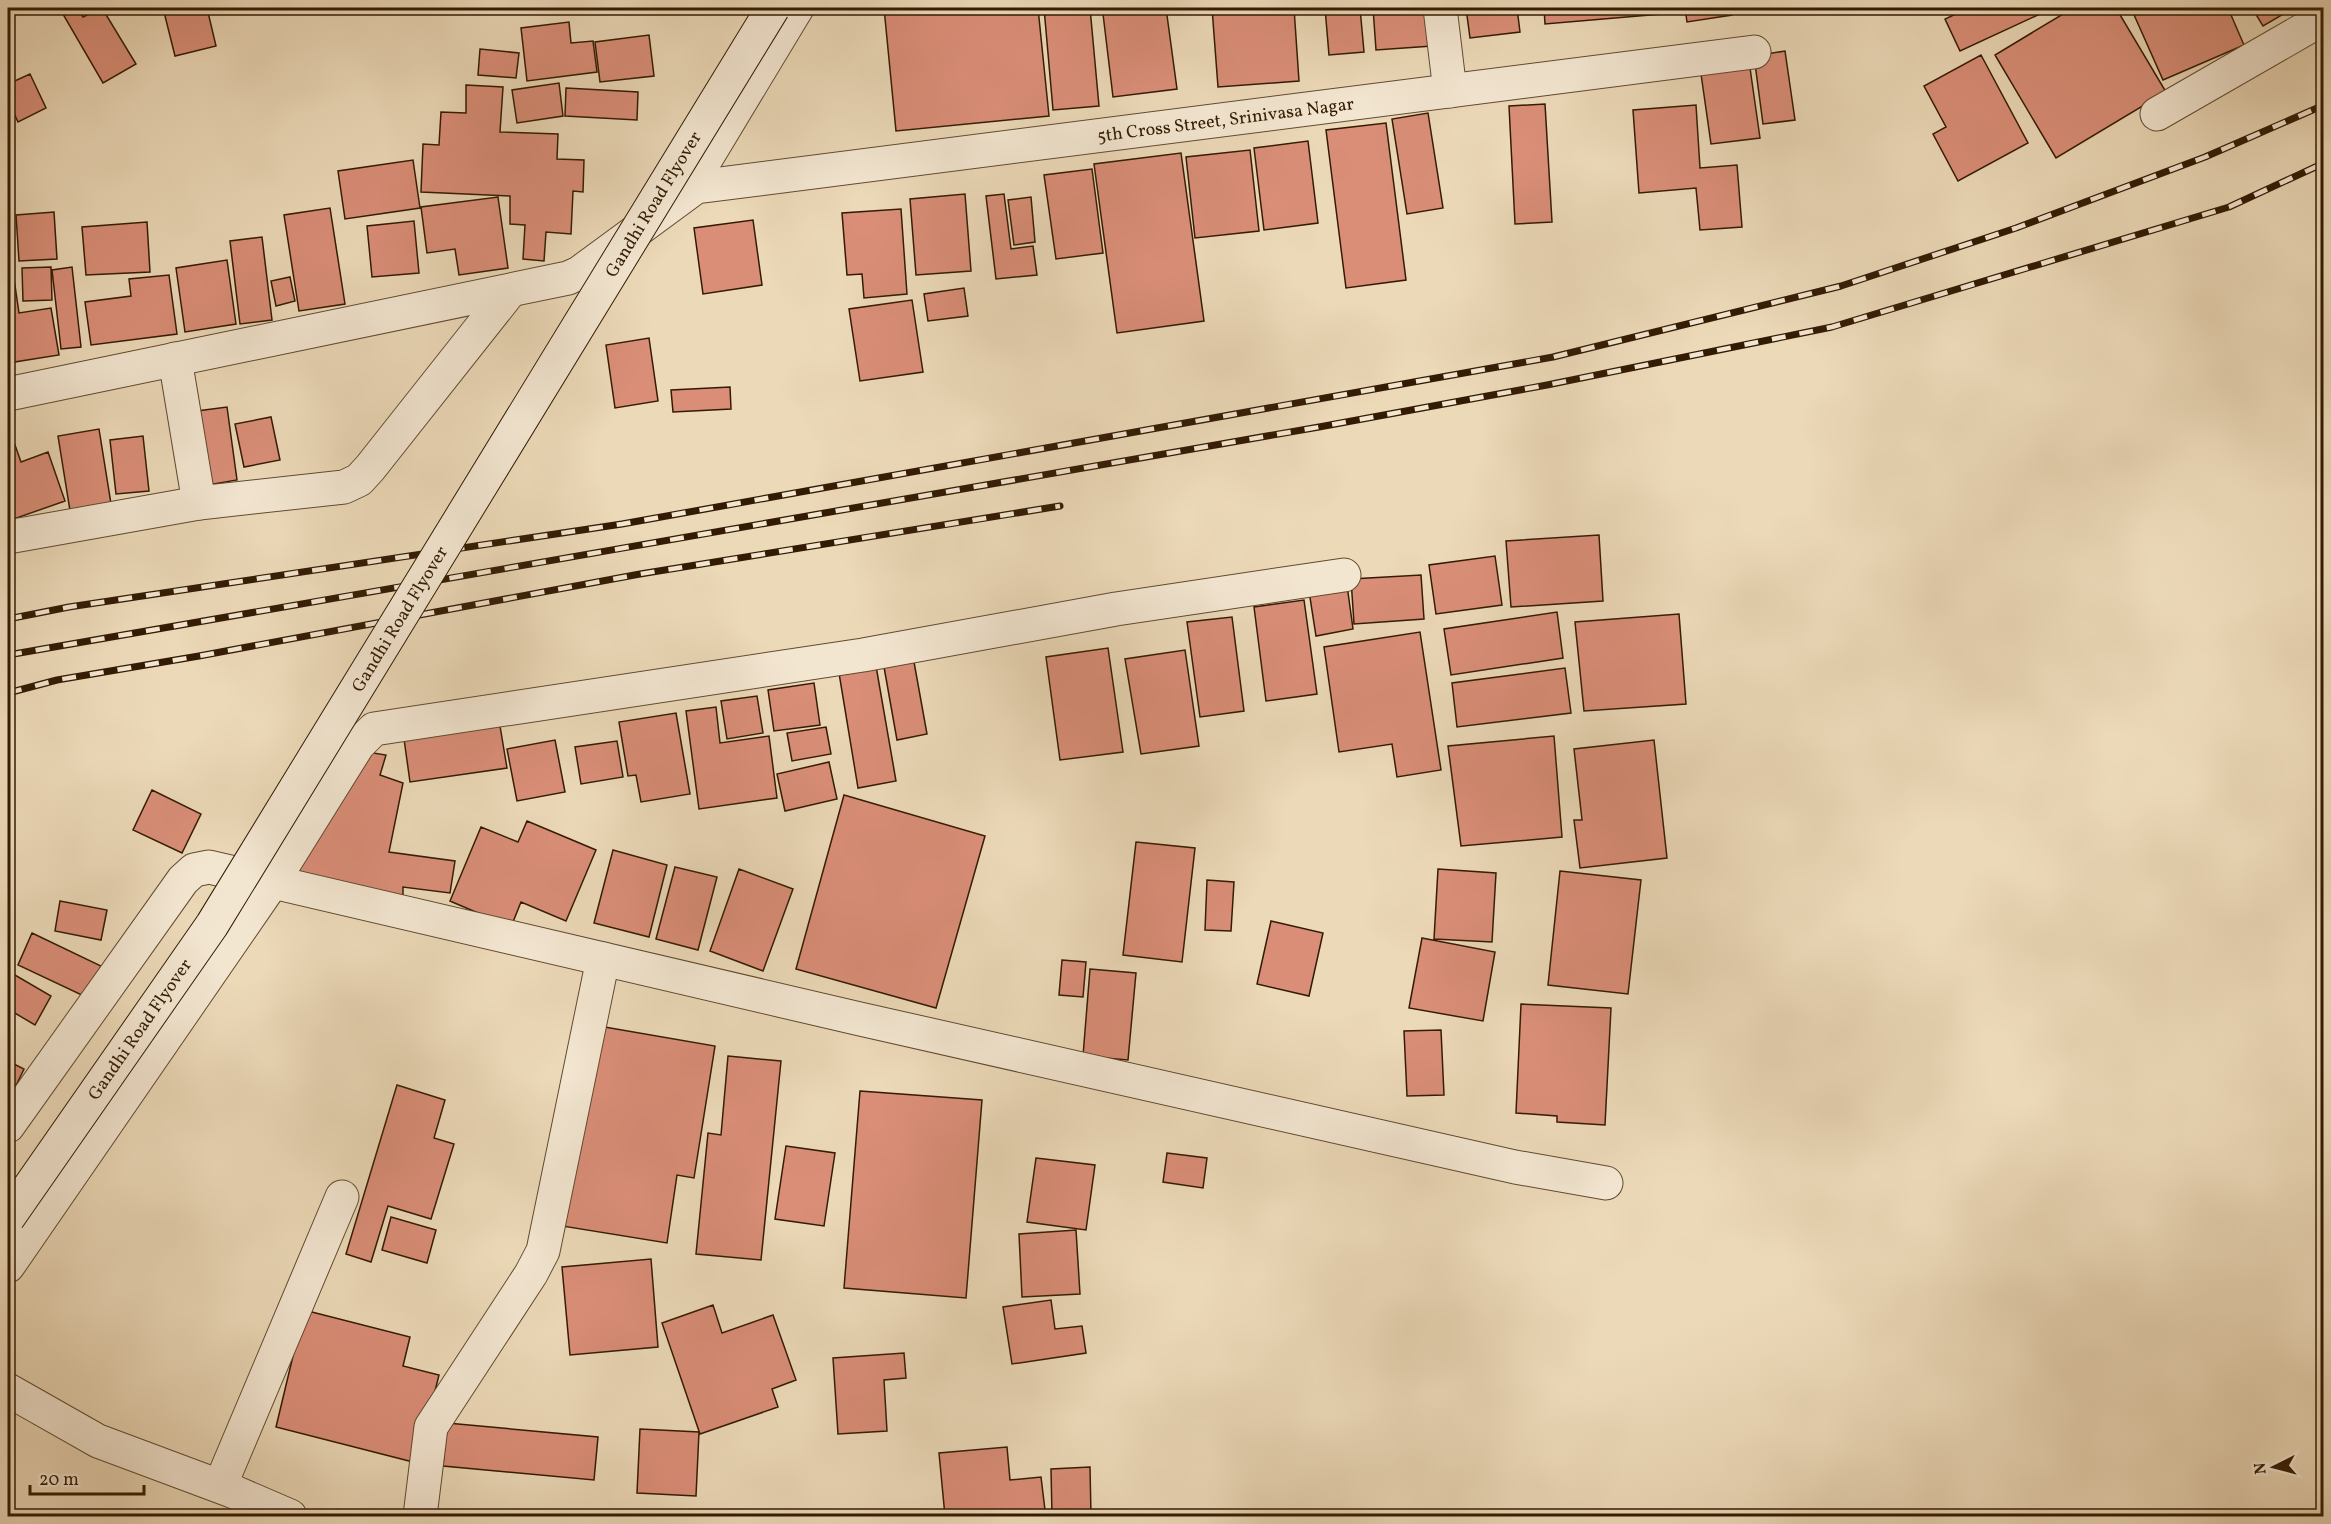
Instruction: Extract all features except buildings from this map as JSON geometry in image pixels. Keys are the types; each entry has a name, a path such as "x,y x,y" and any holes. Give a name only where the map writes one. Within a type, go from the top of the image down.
{"street":[{"name":"Gandhi Road Flyover","path":"8,1218 212,925 773,8"},
{"path":"1440,8 1450,91"},
{"path":"2157,114 2324,18"},
{"name":"5th Cross Street, Srinivasa Nagar","path":"696,187 1754,52"},
{"path":"8,394 568,278 579,273 696,187"},
{"path":"8,537 199,503 344,487 359,480 510,291"},
{"path":"176,359 199,503"},
{"path":"8,1266 272,883 358,745 369,732 381,727 863,655 1116,609 1344,575"},
{"path":"8,1126 183,880 194,870 209,867 1503,1164 1606,1183"},
{"path":"420,1516 430,1427 531,1274 543,1251 603,959"},
{"path":"220,1486 342,1197"},
{"path":"8,1390 98,1441 220,1486 290,1516"}],"lane":[{"path":"696,187 804,8"}],"railway":[{"path":"8,619 69,607 622,524 1553,357 1841,286 2016,228 2205,157 2324,105"},
{"path":"8,655 1319,427 1547,385 1832,327 2229,207 2324,163"},
{"path":"8,693 57,680 640,574 1060,506"}]}
